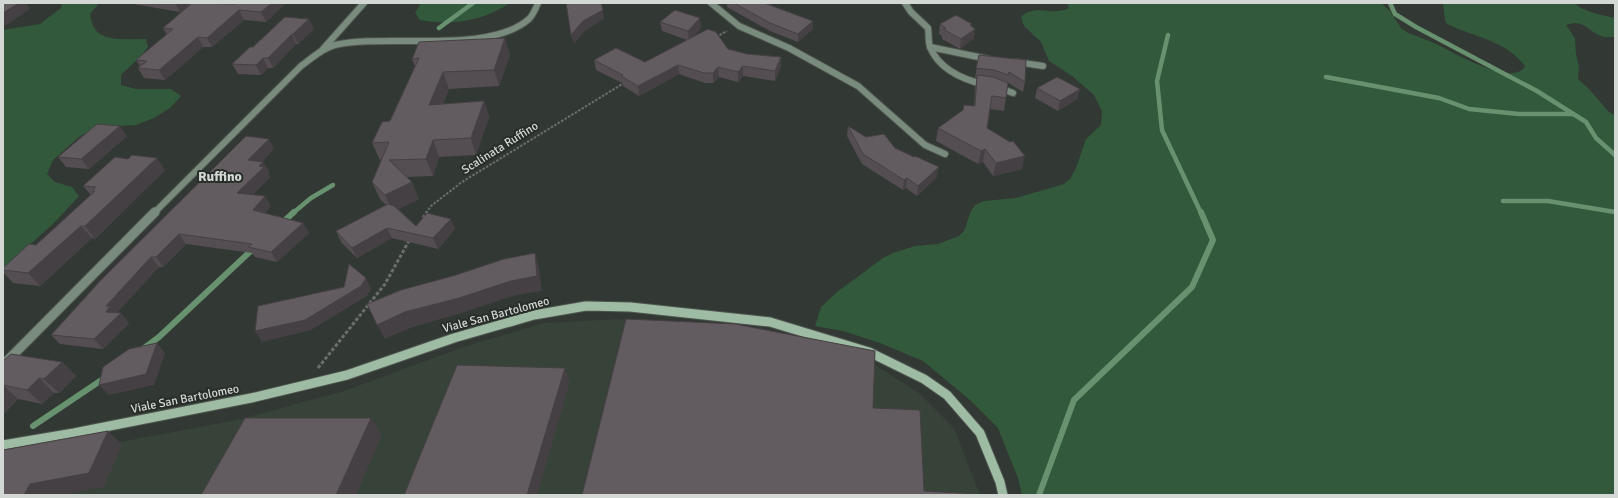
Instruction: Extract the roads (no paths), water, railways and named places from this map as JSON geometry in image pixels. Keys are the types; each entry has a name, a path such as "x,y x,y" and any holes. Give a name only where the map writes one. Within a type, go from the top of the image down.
{"main road":[{"name":"Viale San Bartolomeo","path":"3,445 74,433 304,386 347,375 454,338 534,315 586,306 630,306 770,322 869,352 924,379 947,395 980,433 1000,482 1003,495"}],"street":[{"path":"320,52 364,3"},
{"path":"3,365 302,66 320,52 333,45 358,42 485,37 513,30 530,18 538,3"},
{"path":"711,3 739,26 789,48 858,86 925,145 946,154"},
{"path":"905,3 911,12 921,20 928,29 930,47 936,59 964,79 975,83 992,85 1013,93"},
{"path":"930,47 993,59"},
{"path":"1008,61 1043,66"}],"waterway":[{"path":"439,28 473,3"},
{"path":"1390,3 1395,14 1416,27 1537,91 1586,122 1596,138 1615,155"},
{"path":"1168,35 1157,81 1162,130 1201,213"},
{"path":"1326,77 1439,98 1469,109 1519,114 1573,114"},
{"path":"293,213 311,198 333,185"},
{"path":"1503,201 1548,201 1615,212"},
{"path":"282,223 294,212"},
{"path":"1039,495 1074,400 1192,287 1213,240 1201,212"},
{"path":"143,349 159,337 255,247"},
{"path":"33,426 106,377"}],"district":[{"name":"Ruffino","path":"220,176"}]}
